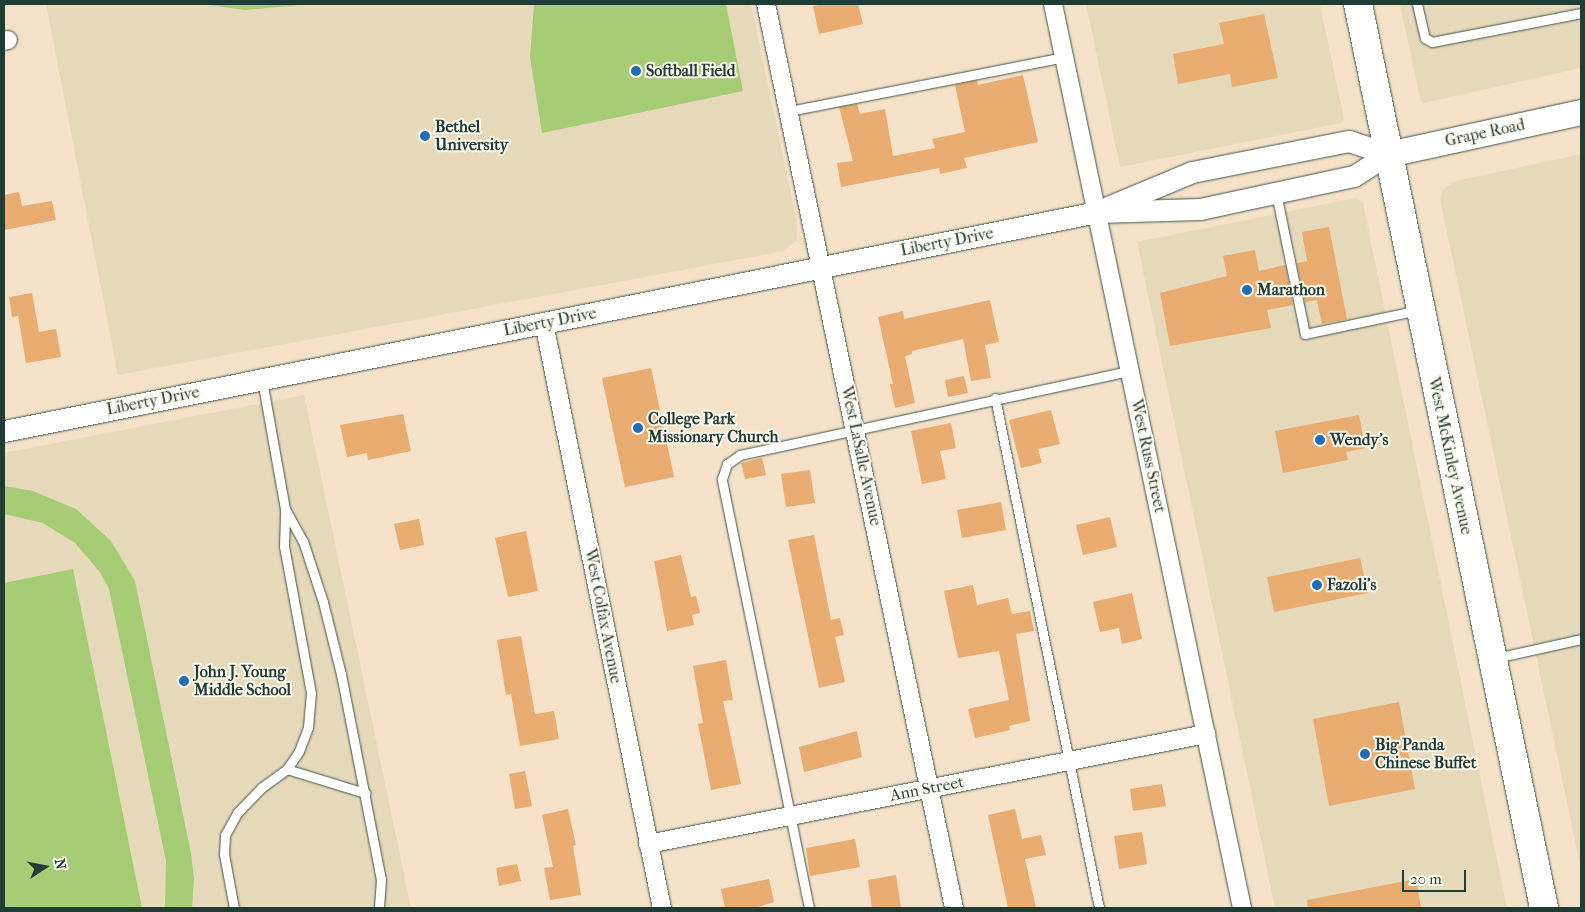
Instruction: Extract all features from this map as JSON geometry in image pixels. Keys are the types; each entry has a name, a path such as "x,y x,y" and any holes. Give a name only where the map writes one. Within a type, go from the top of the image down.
{"main road":[{"name":"West McKinley Avenue","path":"1358,4 1544,908"},
{"name":"Grape Road","path":"1388,154 1581,112"}],"street":[{"name":"West LaSalle Avenue","path":"766,4 856,428 954,908"},
{"name":"West Russ Street","path":"1053,4 1242,908"},
{"name":"Liberty Drive","path":"1097,212 1192,172 1349,141 1388,154"},
{"name":"Liberty Drive","path":"4,431 1097,212 1200,209 1354,176 1388,154"},
{"name":"West Colfax Avenue","path":"544,323 662,908"},
{"name":"Ann Street","path":"648,844 1206,734"}],"lane":[{"path":"1417,4 1425,38 1432,42 1581,13"},
{"path":"789,111 1064,57"},
{"path":"1276,193 1305,334 1420,310"},
{"path":"809,908 789,815 723,472 733,458 740,455 995,398 1130,372"},
{"path":"234,908 224,854 225,835 237,813 261,788 287,769 299,751 308,727 312,693 284,546 285,508 262,380"},
{"path":"995,398 1099,908"},
{"path":"285,508 303,542 323,602 365,793 382,886 379,908"},
{"path":"1492,658 1581,639"},
{"path":"287,769 365,793"}],"shaded area":[{"name":"Bethel University","path":"46,4 751,4 797,222 797,240 784,251 118,375"},
{"path":"1086,4 1320,4 1344,119 1341,123 1120,167"},
{"path":"1400,4 1581,4 1581,68 1424,103 1420,99"},
{"path":"1581,154 1581,869 1440,199 1444,188 1456,181"},
{"path":"1356,198 1363,203 1507,908 1275,908 1137,242"},
{"name":"John J. Young Middle School","path":"304,395 411,908 4,908 4,453"}],"green space":[{"path":"203,4 309,4 245,10"},
{"name":"Softball Field","path":"534,4 726,4 743,91 542,133 530,57"},
{"path":"4,486 33,491 76,509 111,541 135,581 191,853 194,879 192,908 165,908 166,861 109,589 100,572 75,543 43,523 4,514"},
{"path":"73,569 142,908 4,908 4,583"}],"building":[{"path":"824,4 858,4 863,24 819,34 813,6"},
{"path":"1264,14 1278,78 1232,87 1230,74 1178,84 1173,54 1224,44 1219,23"},
{"path":"1023,75 1038,142 964,158 967,168 940,174 939,168 841,187 837,163 853,161 839,107 857,104 860,114 885,109 893,156 935,148 932,139 965,132 955,85 977,80 978,85"},
{"path":"19,192 22,206 52,201 56,220 4,230 4,195"},
{"path":"1329,227 1347,319 1322,324 1317,300 1305,302 1297,263 1307,261 1302,232"},
{"path":"1255,250 1259,271 1285,265 1293,305 1267,310 1271,328 1170,346 1160,293 1227,276 1223,256"},
{"path":"32,293 39,332 56,329 61,357 26,363 18,316 12,317 9,297"},
{"path":"990,300 999,342 985,345 991,378 971,381 963,339 912,351 912,354 905,356 915,403 895,408 890,384 893,384 878,317 903,311 904,319"},
{"name":"College Park Missionary Church","path":"651,368 674,477 625,487 602,378"},
{"path":"964,376 968,393 948,397 945,380"},
{"path":"1051,410 1060,444 1038,449 1042,463 1021,468 1009,420"},
{"path":"403,414 411,451 368,460 367,453 347,457 340,425"},
{"name":"Wendy's","path":"1359,415 1365,448 1346,452 1348,460 1283,473 1275,431"},
{"path":"951,423 956,448 940,451 946,479 922,484 911,431"},
{"path":"762,458 766,475 745,479 741,463"},
{"path":"810,470 815,503 786,507 781,474"},
{"path":"1001,502 1006,530 962,538 957,510"},
{"path":"1110,517 1117,547 1083,555 1076,525"},
{"path":"419,519 424,545 400,550 394,524"},
{"path":"526,531 538,591 508,597 495,538"},
{"path":"814,535 831,620 840,618 844,635 835,637 845,682 819,688 788,540"},
{"path":"681,555 691,597 696,596 700,613 692,615 694,625 667,631 654,561"},
{"name":"Fazoli's","path":"1360,558 1368,593 1274,612 1267,577"},
{"path":"973,585 977,605 1008,598 1012,614 1030,611 1034,631 1016,634 1030,721 1009,726 1010,730 975,738 968,709 1009,700 999,651 958,658 944,591"},
{"path":"1132,593 1142,639 1122,644 1119,628 1100,632 1093,602"},
{"path":"521,636 535,714 554,711 559,739 520,746 511,694 506,695 497,640"},
{"path":"726,660 733,700 723,701 741,784 711,790 698,724 703,723 693,666"},
{"path":"1399,702 1415,789 1329,806 1313,719"},
{"path":"857,731 862,757 804,772 799,747"},
{"path":"525,771 532,806 515,809 509,774"},
{"path":"1162,784 1166,806 1133,811 1130,789"},
{"path":"568,809 576,845 573,846 581,895 550,900 544,868 553,867 542,815"},
{"path":"1015,809 1022,839 1041,835 1046,855 1025,859 1036,908 1008,908 988,815"},
{"path":"1142,832 1147,864 1119,869 1114,836"},
{"path":"855,839 860,867 810,876 806,848"},
{"path":"517,864 521,881 499,886 496,868"},
{"path":"896,875 901,908 872,908 868,880"},
{"path":"769,879 774,902 755,908 725,908 721,889"},
{"path":"1416,879 1421,908 1308,908 1307,900"}],"place":[{"name":"Softball Field","path":"636,71"},
{"name":"Bethel University","path":"425,136"},
{"name":"Marathon","path":"1247,290"},
{"name":"College Park Missionary Church","path":"638,428"},
{"name":"Wendy's","path":"1320,440"},
{"name":"Fazoli's","path":"1317,585"},
{"name":"John J. Young Middle School","path":"184,681"},
{"name":"Big Panda Chinese Buffet","path":"1365,754"}]}
